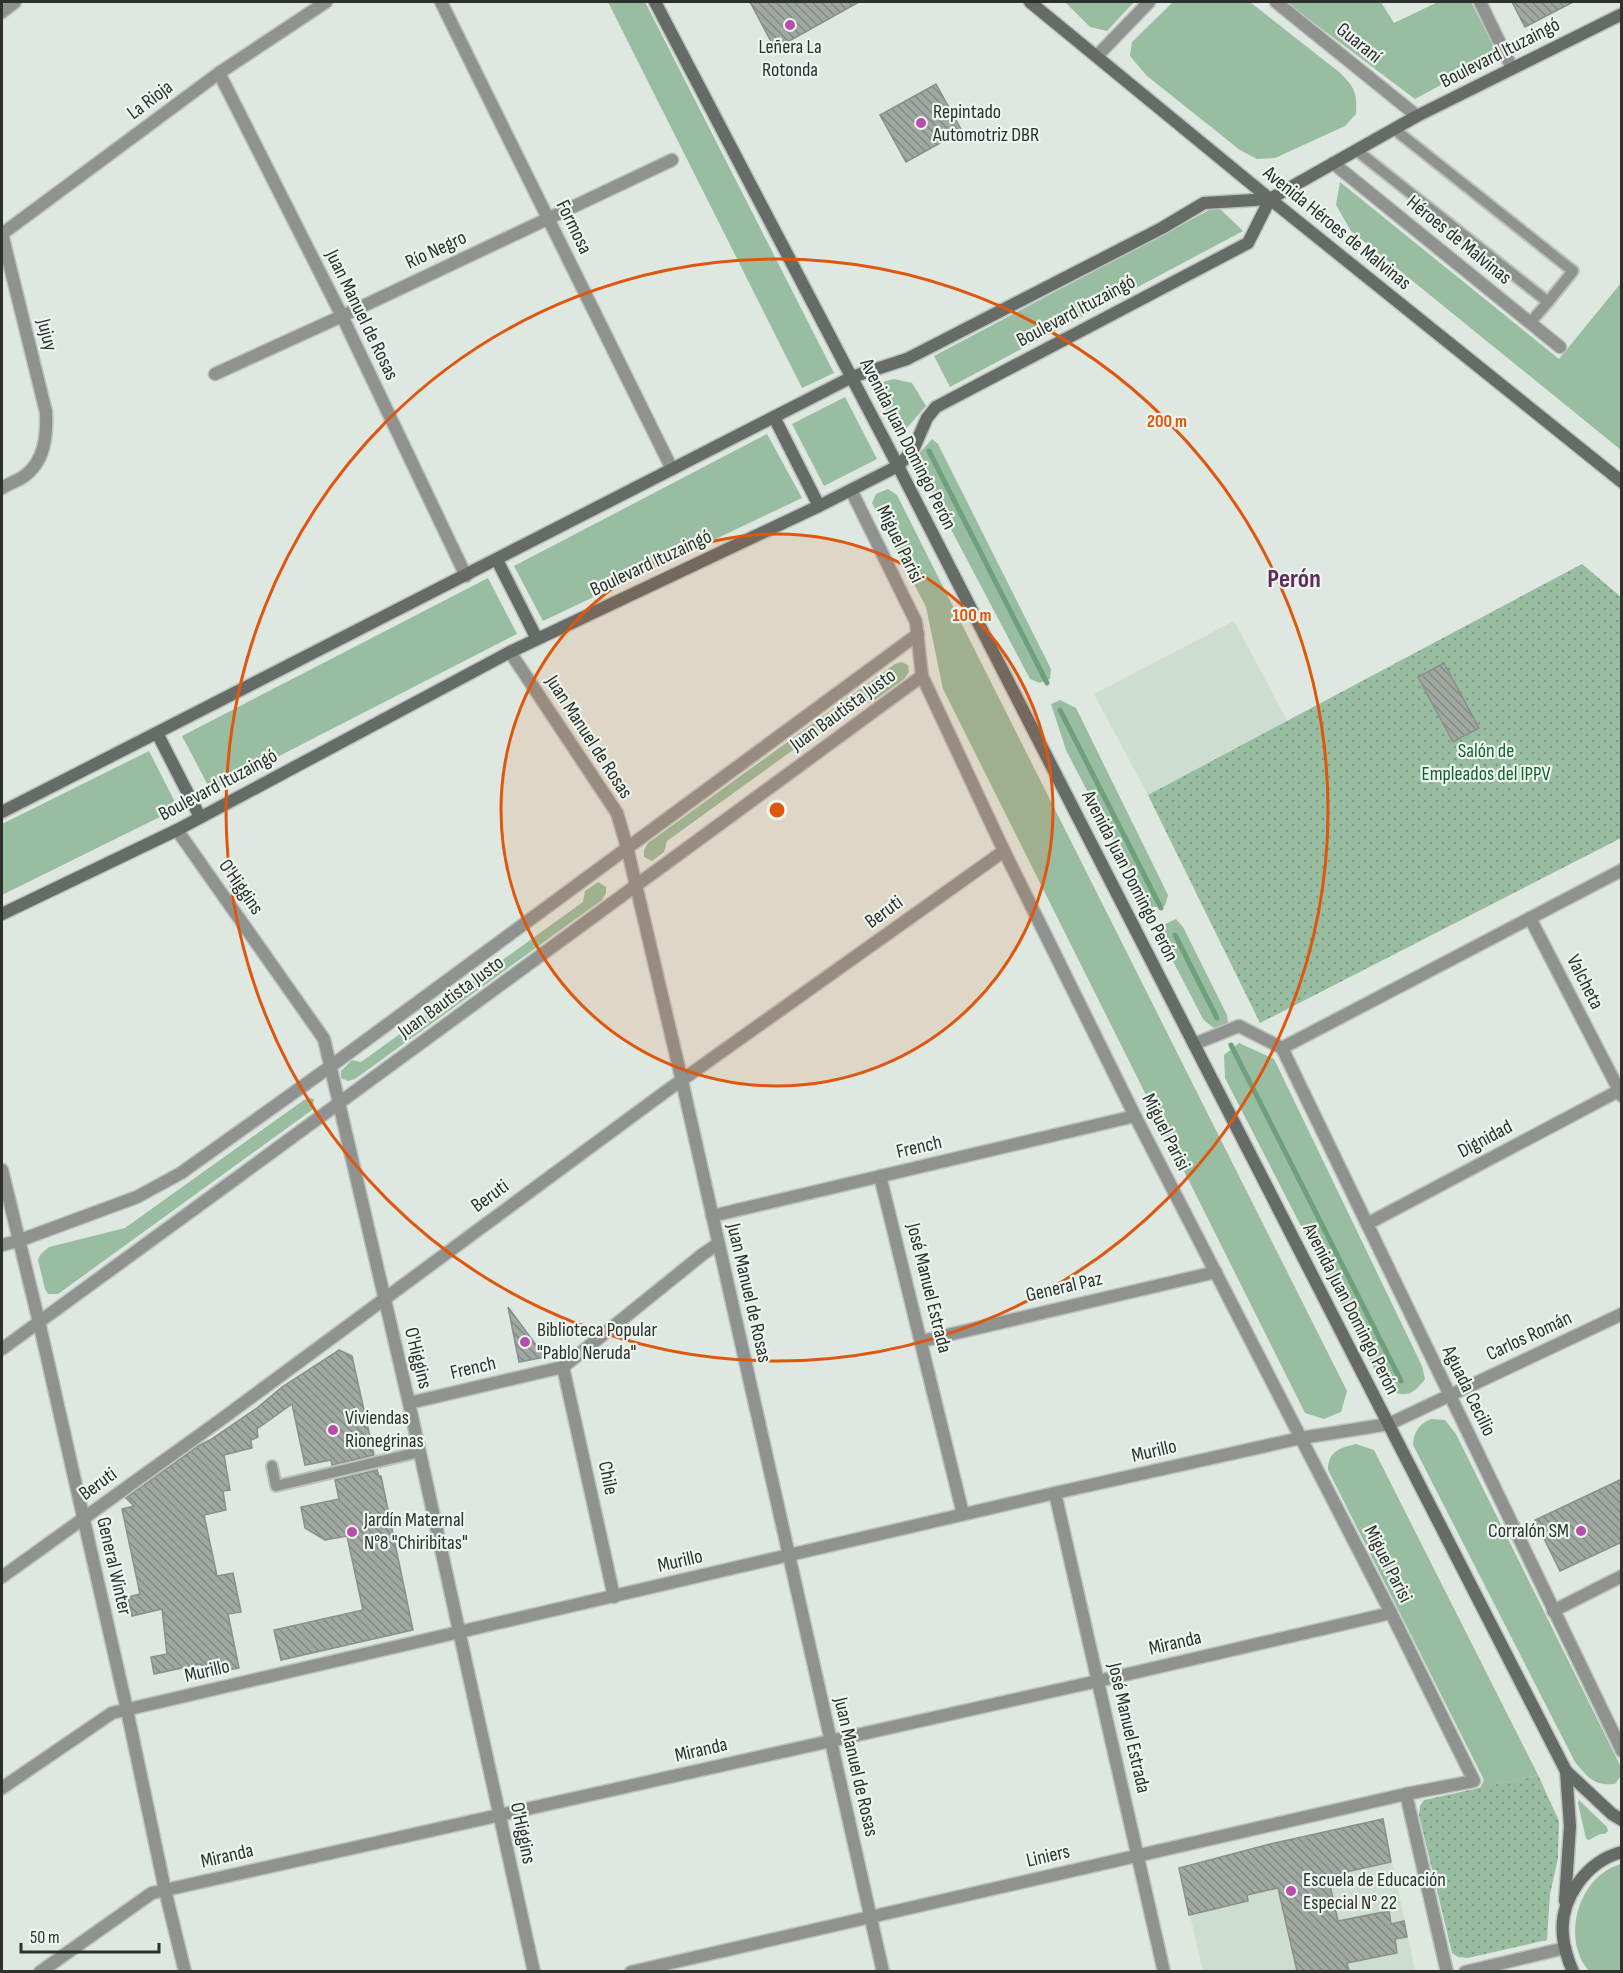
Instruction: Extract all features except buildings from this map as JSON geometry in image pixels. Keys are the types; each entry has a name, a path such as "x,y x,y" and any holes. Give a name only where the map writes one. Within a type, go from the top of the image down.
{"main road":[{"name":"Avenida Juan Domingo Perón","path":"655,2 898,466 1566,1771 1612,1814 1622,1820"},
{"name":"Avenida Héroes de Malvinas","path":"1030,2 1270,199 1622,482"},
{"name":"Boulevard Ituzaingó","path":"2,812 852,377 907,359 1162,228 1204,203 1270,199 1417,116 1622,14"},
{"name":"Boulevard Ituzaingó","path":"2,915 177,830 510,652 819,506 898,466 913,450 927,418 936,407 1248,243 1270,199"},
{"path":"774,417 819,506"},
{"path":"497,560 537,639"},
{"path":"157,733 200,817"},
{"name":"Avenida Juan Domingo Perón","path":"1566,1771 1569,1826 1562,1934 1574,1971"},
{"name":"Avenida Juan Domingo Perón","path":"1564,1914 1573,1889 1590,1868 1613,1854 1622,1852"}],"street":[{"path":"2,12 15,2"},
{"name":"La Rioja","path":"2,234 219,73 326,2"},
{"name":"Formosa","path":"441,2 672,469"},
{"path":"1097,56 1149,2"},
{"name":"Guaraní","path":"1276,2 1417,116"},
{"path":"1480,2 1512,68"},
{"name":"Juan Manuel de Rosas","path":"219,73 342,316 466,576"},
{"name":"Río Negro","path":"215,374 672,160"},
{"name":"Héroes de Malvinas","path":"1333,163 1560,347"},
{"name":"Jujuy","path":"2,234 46,412 47,430 44,447 35,465 23,477 2,488"},
{"name":"Miguel Parisi","path":"851,490 916,622 922,676 1004,851 1135,1116 1391,1613 1474,1781"},
{"name":"Juan Bautista Justo","path":"2,1245 137,1197 181,1173 331,1066 918,634"},
{"name":"Juan Manuel de Rosas","path":"510,652 617,813 627,847 883,1971"},
{"name":"Juan Bautista Justo","path":"2,1349 922,676"},
{"name":"O'Higgins","path":"177,830 324,1039 409,1403 534,1971"},
{"name":"Beruti","path":"2,1577 682,1081 1004,851"},
{"path":"1194,1044 1239,1026 1282,1048 1622,870"},
{"name":"Valcheta","path":"1530,918 1621,1092"},
{"name":"Aguada Cecilio","path":"1282,1048 1622,1751"},
{"name":"Dignidad","path":"1366,1224 1621,1092"},
{"name":"French","path":"712,1216 1135,1116"},
{"name":"General Winter","path":"2,1170 39,1322 185,1971"},
{"name":"José Manuel Estrada","path":"880,1176 963,1514"},
{"name":"French","path":"409,1403 563,1367 717,1244"},
{"name":"General Paz","path":"922,1341 1216,1272"},
{"name":"Carlos Román","path":"1389,1424 1622,1314"},
{"name":"Chile","path":"563,1367 614,1597"},
{"name":"Murillo","path":"2,1788 112,1713 1055,1493 1301,1438 1389,1424"},
{"name":"José Manuel Estrada","path":"1055,1493 1164,1971"},
{"path":"1553,1611 1622,1576"},
{"name":"Miranda","path":"40,1971 152,1893 1391,1613"},
{"name":"Liniers","path":"631,1971 1406,1794 1474,1781"},
{"path":"1406,1794 1447,1971"},
{"path":"1465,1971 1565,1948"}],"lane":[{"path":"1394,129 1573,271 1530,323"},
{"path":"1356,150 1548,302"},
{"path":"272,1466 276,1486 419,1452"}],"shaded area":[{"path":"1234,621 1288,722 1148,795 1094,694"},
{"name":"Escuela de Educación Especial N° 22","path":"1383,1819 1415,1970 1406,1972 1203,1971 1179,1868"}],"green space":[{"path":"608,2 645,2 834,373 802,388"},
{"path":"1065,2 1134,2 1107,31 1090,27"},
{"path":"1173,2 1250,2 1344,77 1354,91 1356,114 1345,126 1275,158 1257,159 1240,150 1147,76 1130,56 1132,42"},
{"path":"1286,2 1381,2 1394,23 1438,2 1471,2 1498,54 1415,99"},
{"path":"1340,182 1559,359 1621,283 1621,450 1351,231 1336,205"},
{"path":"1217,206 1243,231 950,387 934,356"},
{"path":"894,379 912,383 926,406 905,430 896,431 872,385"},
{"path":"845,397 877,459 824,486 792,424"},
{"path":"767,434 802,498 543,621 514,566"},
{"path":"932,439 938,444 1051,669 1050,679 1040,683 1030,679 916,463 916,457"},
{"path":"888,489 897,495 1347,1391 1341,1412 1324,1419 1305,1413 943,689 926,607 872,503 876,494"},
{"name":"Salón de Empleados del IPPV","path":"1582,564 1621,597 1621,838 1260,1023 1148,795"},
{"path":"488,578 517,634 211,791 182,736"},
{"path":"901,662 908,665 909,672 904,679 871,703 861,701 667,841 664,852 652,861 644,857 644,850 648,843 895,664"},
{"path":"1060,700 1076,708 1168,895 1165,906 1152,907 1143,899 1066,750 1051,704"},
{"path":"149,751 178,808 2,895 2,824"},
{"path":"598,882 606,887 602,900 355,1079 348,1081 341,1078 341,1071 352,1060 361,1062 583,902 585,891"},
{"path":"1176,919 1183,927 1227,1015 1226,1027 1216,1028 1203,1019 1162,940 1163,925"},
{"path":"1239,1043 1274,1059 1422,1366 1425,1379 1411,1393 1396,1393 1383,1386 1225,1078 1224,1055"},
{"path":"314,1099 312,1110 58,1294 48,1294 38,1260 49,1247 125,1228 304,1100"},
{"path":"1431,1419 1445,1420 1456,1434 1620,1765 1620,1777 1615,1784 1596,1782 1575,1762 1413,1445 1418,1429"},
{"path":"1356,1444 1374,1450 1538,1775 1480,1788 1484,1780 1328,1470 1330,1458 1336,1451"},
{"path":"1538,1775 1559,1821 1558,1858 1550,1894 1547,1940 1468,1958 1458,1957 1452,1953 1419,1815 1420,1806 1424,1800"},
{"path":"1579,1800 1607,1827 1608,1831 1605,1834 1586,1839"},
{"path":"1621,1864 1621,1971 1589,1971 1580,1957 1576,1942 1575,1926 1578,1909 1594,1881 1606,1870"}],"waterway":[{"path":"929,451 1047,683"},
{"path":"1060,710 1161,908"},
{"path":"1175,935 1217,1018"},
{"path":"1231,1045 1401,1381"}],"place":[{"name":"Leñera La Rotonda","path":"790,25"},
{"name":"Repintado Automotriz DBR","path":"921,123"},
{"name":"Biblioteca Popular \"Pablo Neruda\"","path":"525,1342"},
{"name":"Viviendas Rionegrinas","path":"333,1430"},
{"name":"Corralón SM","path":"1581,1531"},
{"name":"Jardín Maternal N°8 \"Chiribitas\"","path":"352,1532"},
{"name":"Escuela de Educación Especial N° 22","path":"1291,1891"}],"district":[{"name":"Perón","path":"1294,579"}]}
